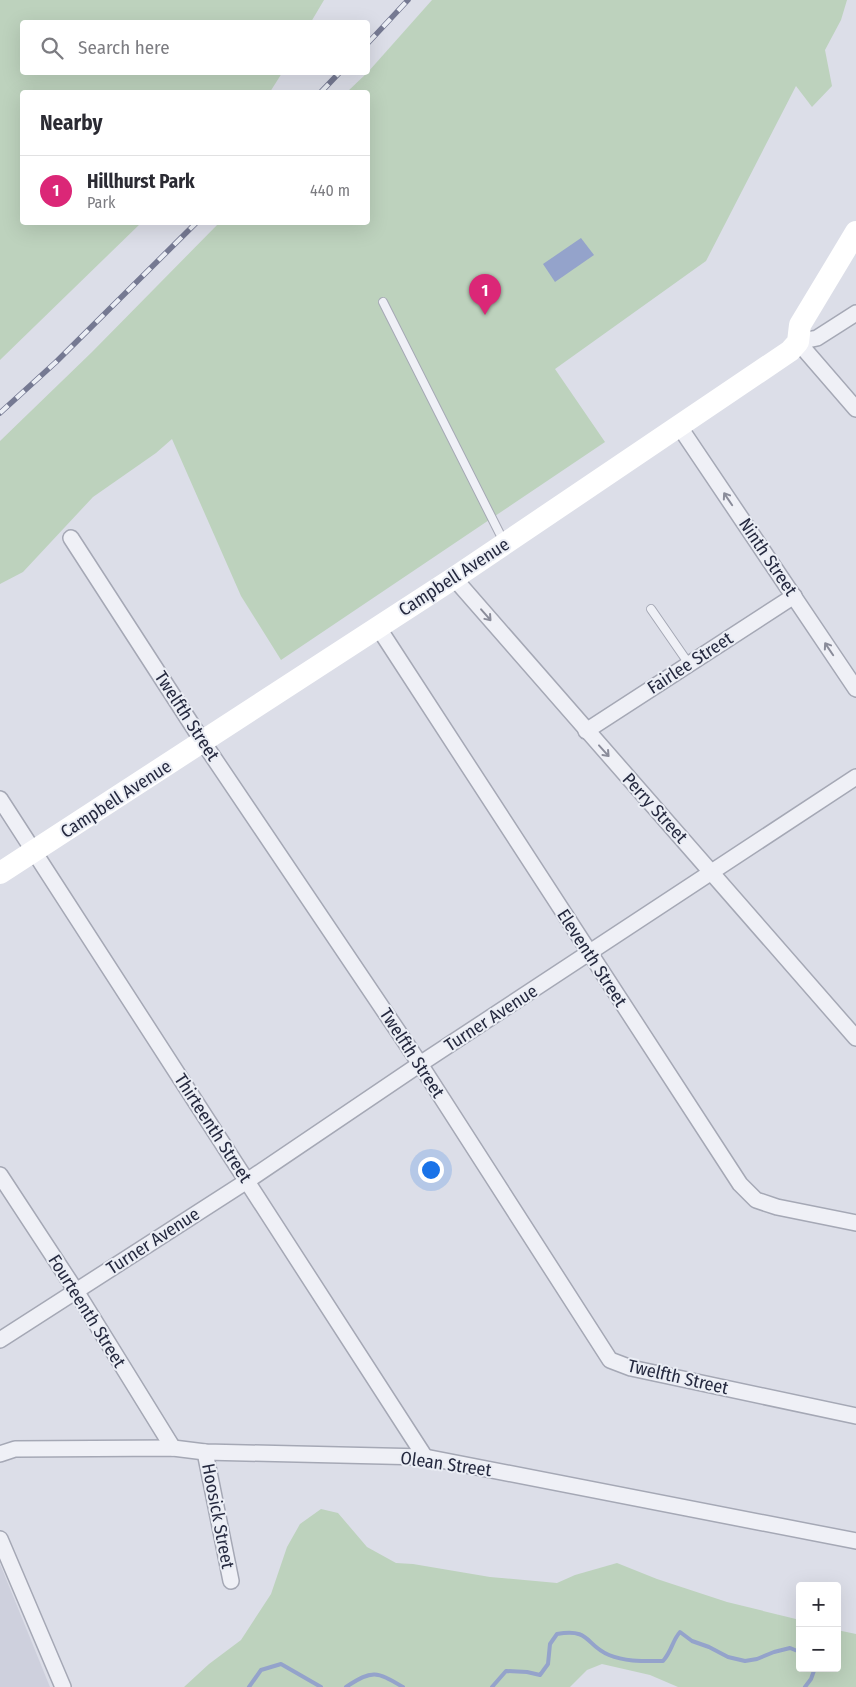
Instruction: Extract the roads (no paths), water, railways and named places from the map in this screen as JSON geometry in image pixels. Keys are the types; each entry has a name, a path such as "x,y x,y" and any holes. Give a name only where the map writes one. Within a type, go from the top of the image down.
{"street":[{"path":"856,232 800,325 798,342 856,409"},
{"path":"798,342 817,338 856,313"},
{"name":"Campbell Avenue","path":"0,874 505,544 790,351 798,342"},
{"name":"Ninth Street","path":"679,426 856,689"},
{"name":"Twelfth Street","path":"71,538 203,742 420,1064 610,1360 631,1368 856,1416"},
{"name":"Perry Street","path":"454,578 856,1038"},
{"name":"Fairlee Street","path":"586,730 794,596"},
{"name":"Eleventh Street","path":"378,627 740,1184 756,1200 856,1223"},
{"name":"Turner Avenue","path":"0,1340 247,1181 420,1064 856,777"},
{"name":"Thirteenth Street","path":"0,799 425,1457"},
{"name":"Fourteenth Street","path":"0,1175 76,1291 173,1448"},
{"name":"Olean Street","path":"0,1454 15,1449 173,1448 205,1452 425,1457 856,1541"},
{"name":"Hoosick Street","path":"205,1452 231,1581"},
{"path":"0,1539 63,1687"}],"lane":[{"path":"383,302 505,544"},
{"path":"651,609 689,664"}],"water":[{"path":"581,238 594,255 555,282 543,264"}],"waterway":[{"path":"492,1687 506,1671 540,1675 548,1664 550,1644 557,1634 576,1633 582,1635 601,1651 609,1655 636,1661 663,1661 680,1632 692,1641 728,1657 745,1661 790,1648 796,1650"},
{"path":"249,1687 261,1670 281,1664 321,1687"},
{"path":"805,1687 814,1672"},
{"path":"346,1687 369,1675 387,1678 403,1687"}],"railway":[{"path":"370,41 408,0"},
{"path":"323,90 337,75"},
{"path":"0,413 56,362 194,225"}],"place":[{"name":"Hillhurst Park","path":"485,315"}]}
